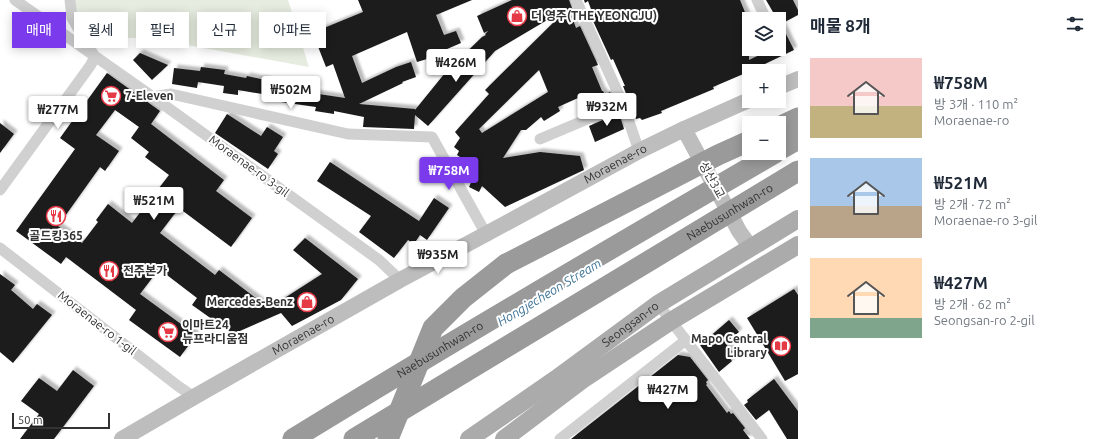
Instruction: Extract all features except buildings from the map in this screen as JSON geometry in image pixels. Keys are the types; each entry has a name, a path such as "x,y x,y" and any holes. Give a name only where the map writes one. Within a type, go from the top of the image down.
{"highway":[{"path":"786,124 798,118"},
{"path":"786,146 798,139"},
{"path":"388,439 434,328 463,298 506,264 718,155 742,144"},
{"name":"Naebusunhwan-ro","path":"293,439 538,291 762,160"},
{"name":"Naebusunhwan-ro","path":"354,439 798,171"}],"main road":[{"path":"786,84 798,79"},
{"name":"Moraenae-ro","path":"122,439 400,280 639,151 742,103"},
{"name":"성산3교","path":"684,129 739,231 751,248"},
{"name":"Seongsan-ro","path":"469,439 556,379 658,304 798,219"},
{"path":"504,439 582,380 670,321 798,245"}],"street":[{"name":"Moraenae-ro 3-gil","path":"15,0 153,97 379,260 400,280"},
{"name":"Moraenae-ro 3-gil","path":"70,0 72,18 95,57"},
{"path":"576,0 623,104 639,151"},
{"path":"757,0 763,12"},
{"path":"0,190 95,57"},
{"path":"153,97 171,94 348,134 432,137 486,234"},
{"path":"540,139 623,104"},
{"name":"Moraenae-ro 1-gil","path":"0,248 194,397"},
{"path":"658,304 762,439"},
{"path":"560,439 686,340"}],"shaded area":[{"path":"76,0 288,0 292,12 259,12 259,48 303,48 309,67 204,48 251,48 251,12 197,12 197,47 189,45 189,12 136,12 136,38 128,38 128,12 76,12"}],"pier":[{"path":"798,130 798,178 359,439 285,439 748,160 786,160 786,137"}],"place":[{"name":"더 영주(THE YEONGJU)","path":"517,16"},
{"name":"7-Eleven","path":"111,96"},
{"name":"골드킹365","path":"56,216"},
{"name":"전주본가","path":"109,271"},
{"name":"Mercedes-Benz","path":"307,302"},
{"name":"이마트24 뉴프라디움점","path":"168,332"},
{"name":"Mapo Central Library","path":"781,346"}],"water label":[{"name":"Hongjecheon Stream","path":"549,292"}]}
